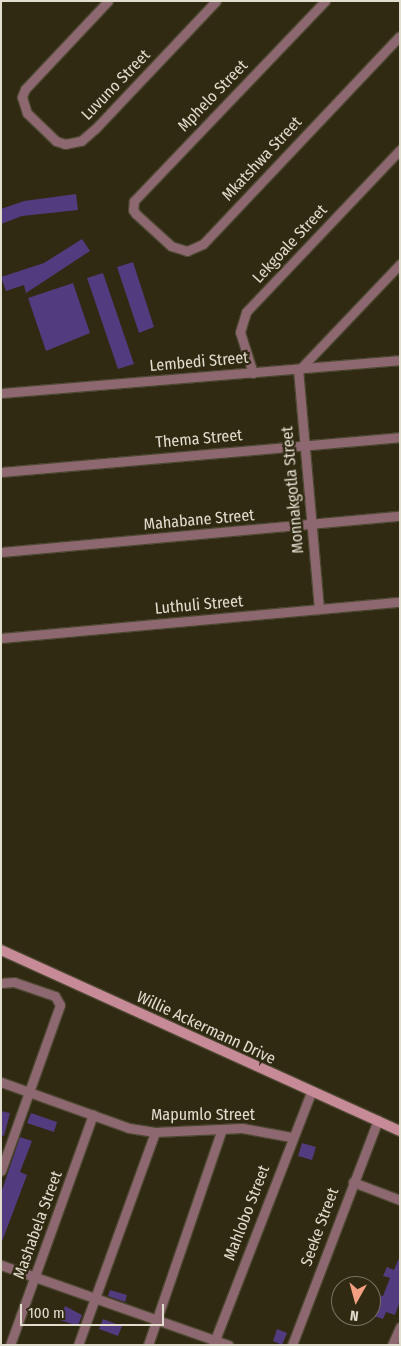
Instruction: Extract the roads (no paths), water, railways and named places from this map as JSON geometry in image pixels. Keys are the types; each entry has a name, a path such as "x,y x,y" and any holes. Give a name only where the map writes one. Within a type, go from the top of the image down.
{"street":[{"name":"Luvuno Street","path":"108,1 25,89 22,97 27,113 56,141 65,144 81,141 216,1"},
{"name":"Mphelo Street","path":"136,214 133,210 134,200 325,1"},
{"name":"Mkatshwa Street","path":"136,214 180,251 187,251 203,244 400,36"},
{"name":"Lekgoale Street","path":"253,373 240,332 246,312 400,150"},
{"path":"299,369 400,264"},
{"name":"Lembedi Street","path":"1,393 400,360"},
{"name":"Monnakgotla Street","path":"299,369 310,526 319,609"},
{"name":"Thema Street","path":"1,472 400,437"},
{"name":"Mahabane Street","path":"1,552 310,526 400,516"},
{"name":"Luthuli Street","path":"1,638 400,602"},
{"name":"Willie Ackermann Drive","path":"1,950 400,1131"},
{"path":"1,983 14,982 59,1000 57,1017 1,1171"},
{"name":"Mapumlo Street","path":"1,1082 129,1128 155,1132 222,1129 262,1131 291,1137"},
{"name":"Mahlobo Street","path":"214,1343 291,1137 311,1092"},
{"name":"Mashabela Street","path":"10,1345 93,1115"},
{"name":"Seeke Street","path":"292,1345 352,1182 378,1120"},
{"path":"148,1345 222,1129"},
{"path":"78,1345 155,1132"},
{"path":"352,1182 400,1200"},
{"path":"1,1266 94,1298 214,1343 228,1345"},
{"path":"392,1345 400,1327"}]}
